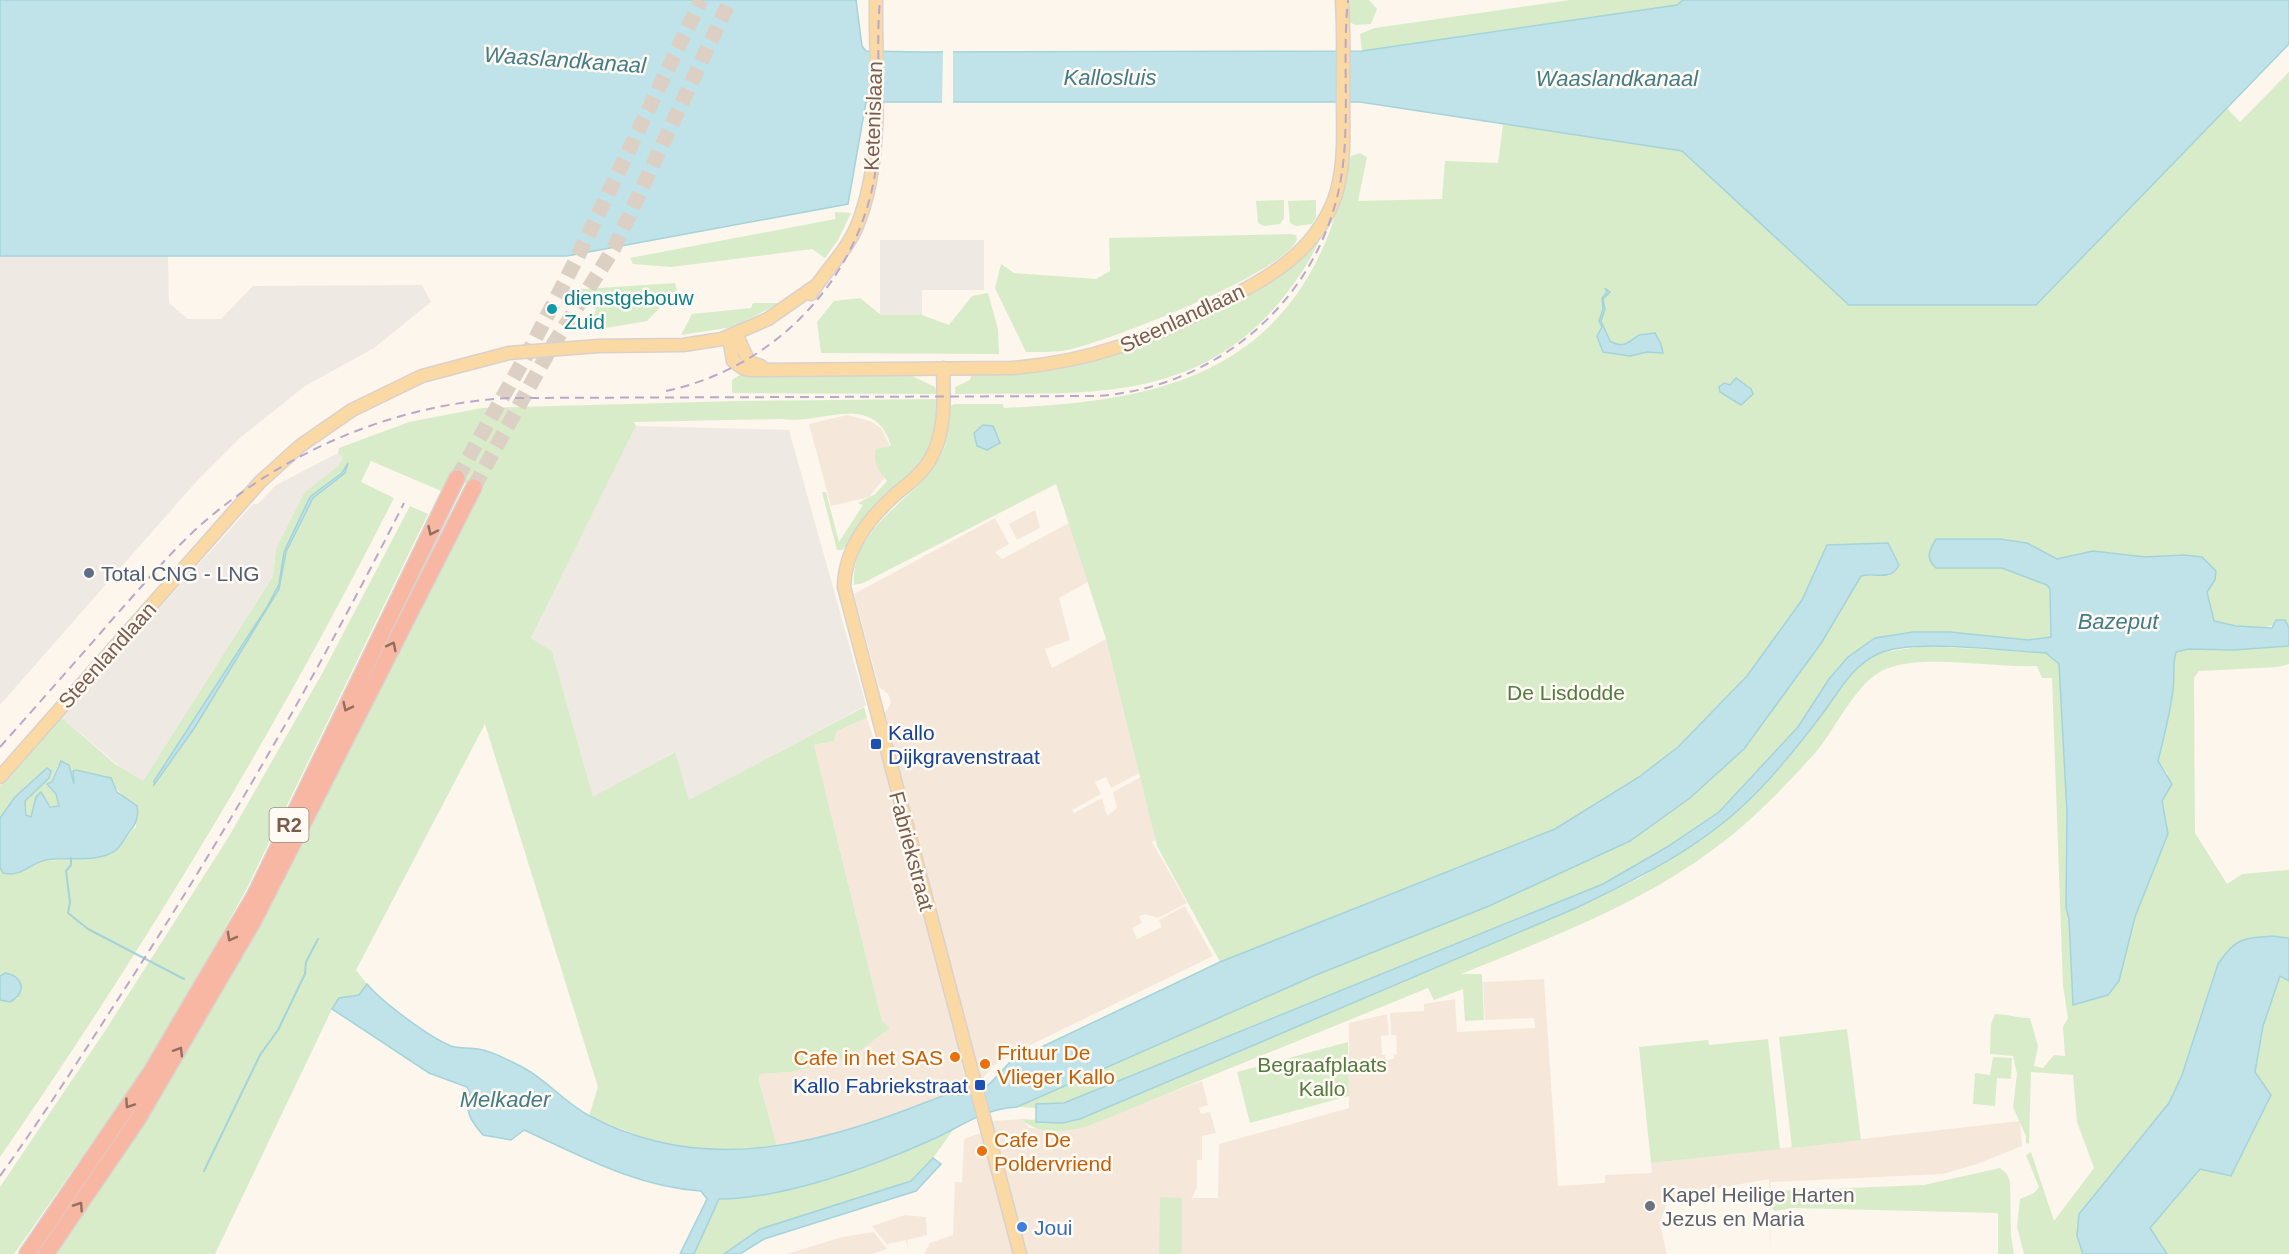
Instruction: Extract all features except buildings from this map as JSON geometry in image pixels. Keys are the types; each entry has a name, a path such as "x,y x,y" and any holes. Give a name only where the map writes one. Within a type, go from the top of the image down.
{"highway":[{"name":"R2","path":"27,1254 151,1072 255,895 457,478"},
{"name":"R2","path":"46,1254 138,1119 243,940 474,487"}],"main road":[{"name":"Ketenislaan","path":"735,339 783,318 800,305 853,233 866,199 874,161 876,0"},
{"name":"Steenlandlaan","path":"0,777 247,496 280,463 314,436 371,400 443,369 508,353 682,345 735,339 745,358 753,365 784,368 1029,366 1098,355 1166,329 1278,271 1297,256 1313,238 1334,200 1342,159 1342,0"},
{"name":"Fabriekstraat","path":"943,368 942,421 931,458 921,472 873,516 862,531 848,558 844,587 1020,1254"}],"shaded area":[{"path":"880,240 984,240 984,290 922,290 922,315 880,315"},
{"path":"0,256 168,256 169,303 188,319 221,319 253,286 422,285 431,302 374,348 305,386 241,437 195,483 0,705"},
{"path":"847,415 870,421 881,428 891,448 890,471 869,497 831,506 809,424"},
{"path":"636,426 789,430 866,705 689,801 674,752 593,798 552,651 531,638"},
{"path":"338,453 343,458 276,549 273,576 143,781 124,770 61,717 253,504 258,504 276,485"},
{"path":"1035,510 1040,528 1017,540 1009,524"},
{"path":"995,518 1009,544 995,552 1002,559 1069,523 1088,582 1059,598 1070,640 1045,649 1052,668 1106,639 1140,773 1111,788 1106,777 1095,782 1101,794 1072,810 1074,813 1102,798 1107,816 1117,808 1113,792 1141,777 1157,839 1152,842 1187,903 1158,918 1145,914 1139,916 1142,923 1132,928 1137,939 1162,927 1159,920 1185,906 1213,956 1012,1054 993,1066 983,1078 980,1079 975,1062 961,1062 968,1090 955,1092 952,1090 896,1115 832,1136 777,1146 759,1081 760,1074 791,1072 889,1028 882,1021 814,745 834,741 837,731 867,718 878,752 894,746 885,713 891,703 888,694 879,687 854,594"},
{"path":"1544,979 1558,1186 1605,1183 1605,1175 1652,1173 1651,1163 2020,1121 2022,1146 1977,1164 1943,1174 1771,1182 1770,1254 1769,1179 1697,1192 1667,1202 1660,1224 1667,1254 924,1254 930,1243 953,1235 955,1182 962,1182 964,1139 980,1133 982,1138 993,1121 1021,1119 1030,1128 1072,1130 1202,1081 1208,1105 1199,1108 1201,1114 1210,1112 1216,1133 1202,1136 1202,1160 1197,1160 1197,1187 1192,1198 1218,1198 1219,1144 1349,1108 1349,1023 1387,1014 1389,1035 1381,1036 1382,1055 1385,1055 1386,1060 1394,1059 1394,1054 1397,1054 1396,1035 1391,1035 1390,1013 1424,1011 1424,1004 1455,999 1457,1032 1535,1028 1534,1018 1485,1020 1483,982"},
{"path":"905,1215 926,1217 927,1235 907,1240 909,1254 906,1240 888,1244 889,1247 872,1226"},
{"path":"874,1232 887,1249 872,1254 787,1254 842,1237"}],"green space":[{"path":"1350,0 1369,0 1377,9 1371,24 1355,25 1350,22"},
{"path":"1570,0 1683,0 1677,5 1362,51 1360,34 1375,28"},
{"name":"De Lisdodde","path":"2289,72 2289,628 2285,620 2259,628 2214,621 2207,591 2215,580 2184,555 2145,557 2093,551 2057,559 2027,543 2000,539 1936,539 1936,568 2002,568 2047,585 2050,588 2051,637 2028,640 1950,632 1913,632 1829,679 1798,727 1719,812 1667,847 1603,884 1064,1103 1036,1104 1036,1108 1017,1107 1316,975 1489,906 1630,841 1791,686 1822,642 1861,576 1889,576 1896,571 1827,545 1802,600 1747,676 1678,747 1639,777 1555,829 1220,962 1157,846 1106,639 1056,484 863,583 854,585 856,564 863,545 874,529 931,470 942,453 947,437 949,407 954,404 1003,404 1004,408 1100,400 1146,391 1189,377 1228,358 1264,331 1295,296 1321,252 1328,235 1351,156 1360,153 1367,157 1358,201 1442,199 1445,161 1498,163 1503,124 1682,151 1849,305 2036,305 2227,108 2240,122"},
{"path":"1284,200 1284,218 1280,224 1264,226 1258,223 1256,201"},
{"path":"1316,200 1316,218 1312,224 1296,226 1290,223 1288,201"},
{"path":"835,212 851,213 838,240 825,258 812,249 671,267 633,264 630,258 835,219"},
{"path":"1325,226 1305,267 1278,304 1244,337 1207,361 1169,377 1129,387 1044,394 955,394 955,387 970,380 972,372 1063,367 1139,347 1171,334 1286,272 1303,256"},
{"path":"1296,235 1297,239 1286,253 1262,270 1229,287 1151,322 1063,351 1026,352 995,288 1001,264 1014,273 1096,279 1110,271 1109,238"},
{"path":"675,283 677,290 647,321 588,331 596,309 553,291"},
{"path":"988,293 998,329 999,354 821,353 817,322 834,301 860,298 881,315 922,315 949,325 972,296"},
{"path":"753,303 780,303 733,327 681,335 692,314 751,308"},
{"path":"912,373 912,376 935,387 938,394 732,393 732,380 738,376"},
{"path":"938,399 933,438 928,452 911,474 873,510 842,550 837,550 822,492 826,492 839,542 863,505 858,503 875,494 887,481 877,466 875,453 876,449 891,446 883,429 873,419 860,414 845,414 797,420 634,422 636,426 531,638 552,651 593,797 675,752 689,800 864,707 867,718 837,731 834,741 814,745 882,1021 890,1028 851,1057 791,1072 760,1074 759,1081 777,1146 705,1151 647,1139 589,1116 598,1087 485,724 356,970 367,984 359,995 339,998 332,1009 215,1254 54,1254 144,1123 260,923 479,490 449,474 441,491 371,461 361,482 394,498 350,583 257,752 158,916 0,1157 0,1000 10,1002 18,998 5,973 0,976 0,867 3,873 33,866 43,861 90,858 110,853 136,827 136,814 107,776 73,771 74,784 71,782 70,768 58,765 52,782 47,785 56,794 59,803 56,808 36,797 34,812 28,817 25,801 33,780 15,797 0,818 0,786 61,717 115,764 143,781 273,576 276,549 304,493 337,467 343,458 338,453 339,448 409,422 482,408 738,401"},
{"path":"410,506 428,514 246,890 144,1069 14,1254 0,1254 0,1187 105,1031 228,838 323,672"},
{"path":"1924,646 2046,653 2059,664 2067,813 2066,907 2070,931 2074,1005 2119,981 2135,917 2168,834 2162,801 2168,774 2158,761 2172,699 2176,652 2189,649 2234,650 2289,646 2289,664 2278,667 2199,671 2194,678 2195,833 2227,884 2242,874 2289,870 2289,938 2272,936 2228,949 2218,964 2182,1075 2169,1103 2079,1214 2077,1236 2083,1254 2024,1254 2017,1227 2020,1199 2034,1193 2039,1187 2026,1155 2031,1152 2054,1221 2094,1168 2077,1122 2073,1075 2031,1072 2029,1144 2026,1143 2026,1136 2013,1107 2017,1074 2013,1056 1990,1054 1991,1024 1995,1014 2030,1018 2038,1046 2034,1066 2043,1068 2054,1055 2065,1056 2063,1027 2068,1018 2063,986 2052,678 2042,678 2037,666 1922,662 1888,668 1877,674 1857,693 1823,743 1798,772 1745,824 1713,849 1645,893 1609,911 1461,974 1482,974 1484,1020 1465,1021 1463,989 1434,1000 1428,988 1088,1126 1053,1131 1036,1128 1021,1119 1071,1122 1576,908 1640,878 1704,837 1748,801 1785,762 1855,669 1879,653"},
{"path":"2280,975 2289,981 2289,1254 2167,1254 2149,1228 2200,1169 2231,1176 2271,1095 2255,1072 2263,1026"},
{"path":"1847,1029 1861,1140 1792,1148 1779,1037"},
{"path":"1768,1039 1780,1149 1651,1163 1639,1047 1708,1040 1709,1045"},
{"name":"Begraafplaats Kallo","path":"1348,1042 1349,1096 1250,1123 1237,1072"},
{"path":"1993,1057 2012,1058 2011,1079 1997,1078 1995,1106 1973,1104 1975,1073 1990,1075"},
{"path":"956,1126 933,1158 911,1181 760,1229 724,1254 694,1254 719,1199 776,1192 841,1175 904,1152"},
{"path":"2000,1168 2007,1174 2010,1181 2011,1236 2014,1254 1998,1254 1998,1213 1793,1208 1775,1211 1768,1205 1768,1192 1772,1191 1924,1185"},
{"path":"1160,1197 1182,1198 1182,1254 1159,1254"}],"water":[{"path":"0,0 856,0 862,46 866,51 921,52 1362,51 1677,5 1683,0 2289,0 2289,44 2036,305 1849,305 1682,151 1360,102 866,102 848,204 567,256 0,256"},
{"path":"1605,288 1610,292 1603,299 1605,309 1601,321 1610,341 1622,344 1639,335 1655,333 1663,353 1647,352 1630,356 1603,352 1597,336 1602,327 1599,321 1603,309 1602,298 1607,292"},
{"path":"1736,378 1751,389 1753,394 1741,405 1720,392 1719,387 1724,383 1730,385"},
{"path":"983,425 993,426 1000,443 987,450 977,446 974,433"},
{"path":"348,463 345,473 313,498 286,552 279,589 195,727 154,785 154,781 267,607 279,584 284,552 311,496 342,473"},
{"name":"Bazeput","path":"1936,539 2000,539 2027,543 2057,559 2093,551 2145,557 2184,555 2202,557 2216,571 2215,580 2207,592 2214,621 2236,626 2272,628 2276,620 2285,620 2289,628 2289,646 2234,650 2189,649 2176,652 2172,699 2158,761 2172,784 2162,801 2168,834 2135,917 2119,981 2108,995 2073,1005 2069,919 2066,907 2067,813 2059,664 2046,653 1936,646 1893,649 1868,659 1853,673 1786,760 1749,800 1689,848 1645,874 1576,908 1080,1119 1062,1123 1036,1122 1036,1104 1064,1103 1603,884 1667,847 1719,812 1798,727 1829,679 1848,657 1875,638 1913,632 1950,632 2028,640 2051,637 2050,589 2047,585 2002,568 1936,568 1930,561 1929,554"},
{"name":"Melkader","path":"1888,543 1899,565 1896,570 1887,575 1861,576 1822,642 1744,749 1690,798 1630,841 1489,906 1316,975 1017,1107 982,1115 881,1161 798,1188 744,1198 719,1199 694,1254 680,1254 707,1199 701,1191 677,1188 632,1177 588,1160 524,1130 511,1140 483,1135 468,1111 470,1093 467,1087 429,1073 332,1009 339,998 359,995 367,984 394,1009 442,1041 454,1047 475,1048 501,1057 533,1073 590,1116 635,1135 680,1146 725,1150 770,1147 859,1126 947,1094 977,1092 989,1084 1010,1062 1220,962 1555,829 1639,777 1678,747 1747,676 1802,600 1827,545"},
{"path":"61,761 69,765 74,784 73,771 76,770 111,778 117,792 137,806 134,826 118,848 109,854 91,858 46,860 15,874 3,873 0,867 0,818 15,797 47,768 51,771 49,778 25,801 26,815 31,817 36,797 41,792 50,807 59,806 56,794 47,784 52,782"},
{"path":"2272,936 2289,938 2289,981 2280,976 2263,1026 2255,1072 2271,1095 2231,1176 2200,1169 2150,1228 2167,1254 2083,1254 2077,1236 2079,1214 2169,1103 2182,1075 2218,964 2240,941"},
{"path":"5,973 16,978 21,985 19,994 10,1002 0,1000 0,976"},
{"path":"933,1158 941,1164 916,1191 764,1239 740,1254 724,1254 760,1229 911,1181"}],"pier":[{"path":"943,50 953,50 953,105 942,105"}],"waterway":[{"path":"71,858 71,865 66,871 70,902 68,913 88,929 184,979"},
{"path":"204,1171 260,1055 278,1030 305,974 306,962 318,939"}],"tunnel":[{"path":"457,478 531,347 578,256 701,0"},
{"path":"474,487 548,353 614,248 730,0"}],"railway":[{"path":"666,391 707,379 744,361 779,338 809,310 834,277 854,241 869,202 877,160 880,0"},
{"path":"0,747 159,567 204,522 237,496 308,452 386,421 467,402 509,398 1098,396 1143,389 1185,375 1224,354 1259,327 1289,295 1313,258 1331,217 1342,172 1344,151 1348,0"},
{"path":"0,1176 84,1052 228,824 301,697 404,503"}],"place":[{"name":"dienstgebouw Zuid","path":"552,309"},
{"name":"Total CNG - LNG","path":"89,573"},
{"name":"Kallo Dijkgravenstraat","path":"876,744"},
{"name":"Cafe in het SAS","path":"955,1057"},
{"name":"Frituur De Vlieger Kallo","path":"985,1064"},
{"name":"Kallo Fabriekstraat","path":"980,1085"},
{"name":"Cafe De Poldervriend","path":"982,1151"},
{"name":"Kapel Heilige Harten Jezus en Maria","path":"1650,1206"},
{"name":"Joui","path":"1022,1227"}],"water label":[{"name":"Waaslandkanaal","path":"565,60"},
{"name":"Kallosluis","path":"1110,77"},
{"name":"Waaslandkanaal","path":"1617,78"}]}
